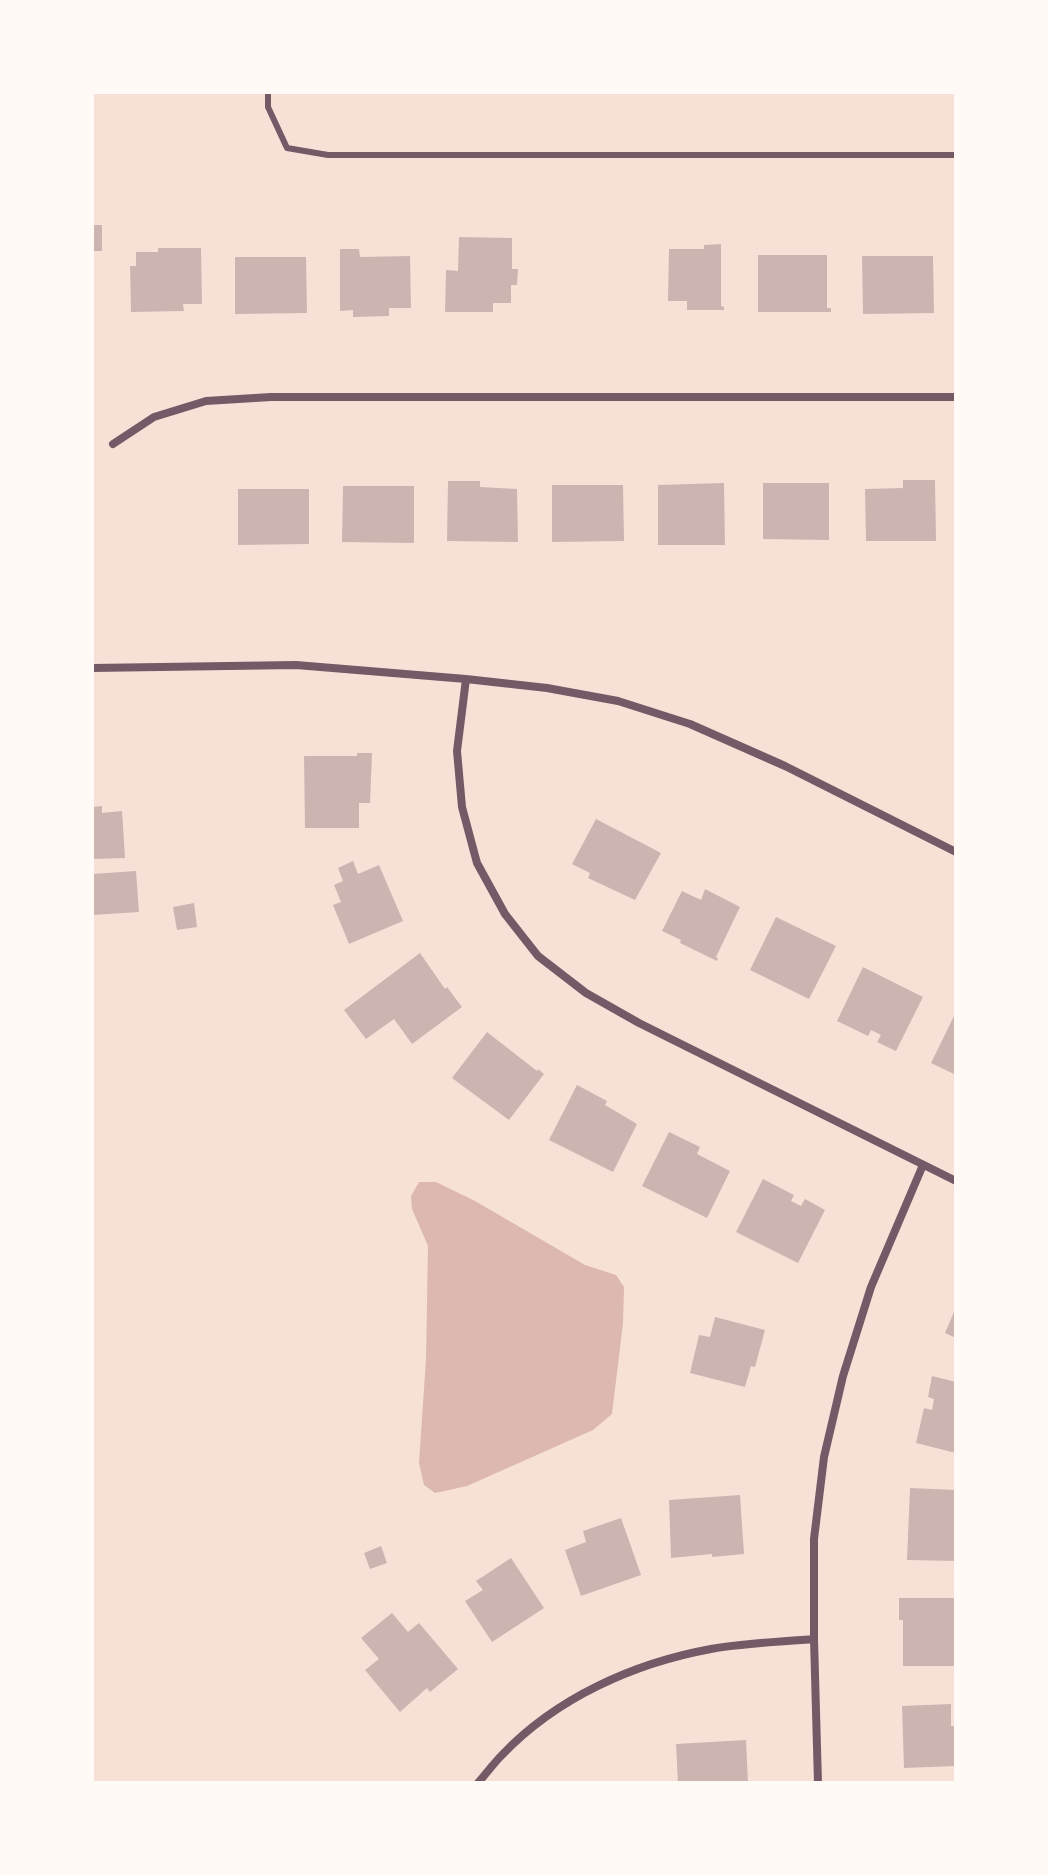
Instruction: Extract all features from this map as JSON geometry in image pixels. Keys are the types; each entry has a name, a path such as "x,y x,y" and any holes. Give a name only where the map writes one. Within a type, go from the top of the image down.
{"street":[{"path":"113,444 154,417 206,401 271,397 956,397"},
{"path":"92,668 296,665 547,688 618,701 690,724 785,766 956,852"},
{"path":"466,679 457,751 462,807 477,863 505,914 538,956 586,993 639,1023 956,1181"},
{"path":"818,1783 814,1539 824,1457 840,1390 871,1287 923,1165"},
{"path":"478,1783 503,1754 542,1721 593,1687 650,1664 712,1648 814,1639"}],"lane":[{"path":"268,92 268,107 287,148 328,155 956,155"}],"shaded area":[{"path":"419,1182 436,1182 475,1201 585,1265 616,1275 624,1287 612,1414 593,1430 467,1486 435,1493 424,1485 419,1463 426,1359 428,1246 412,1209 411,1196"}],"building":[{"path":"92,225 102,225 102,251 92,251"},
{"path":"459,237 512,238 512,269 518,269 517,285 511,285 511,303 493,303 493,312 445,312 446,270 458,271"},
{"path":"721,244 721,306 724,310 687,310 687,301 668,301 669,249 704,249 704,245"},
{"path":"158,248 201,248 202,304 183,304 184,311 131,312 130,266 136,266 136,252 158,252"},
{"path":"340,249 359,249 360,257 410,256 411,308 389,308 389,316 353,317 353,310 340,311"},
{"path":"758,255 827,255 827,308 831,308 831,312 758,312"},
{"path":"862,256 933,256 934,313 863,314"},
{"path":"235,257 306,257 307,313 235,314"},
{"path":"903,480 935,480 936,541 866,541 865,489 903,488"},
{"path":"448,481 480,481 480,487 517,489 518,542 447,541"},
{"path":"724,483 725,545 658,545 658,485"},
{"path":"763,483 829,483 829,540 763,539"},
{"path":"552,485 623,485 624,541 552,542"},
{"path":"343,486 414,486 414,543 342,542"},
{"path":"238,489 309,489 309,544 238,545"},
{"path":"357,753 372,753 370,803 359,803 359,828 305,828 304,756 357,756"},
{"path":"102,806 102,813 122,811 125,858 92,859 92,807"},
{"path":"596,819 661,853 635,900 588,878 590,873 572,864"},
{"path":"353,861 358,874 379,865 403,921 349,944 333,905 341,902 334,885 343,881 338,868"},
{"path":"136,871 139,912 92,915 92,874"},
{"path":"705,889 740,907 716,957 717,961 662,931 682,891 701,900"},
{"path":"194,903 197,927 177,930 173,907"},
{"path":"776,917 836,946 809,999 750,970"},
{"path":"420,953 462,1007 412,1044 394,1019 366,1039 344,1010"},
{"path":"863,967 923,997 896,1051 877,1042 881,1035 871,1030 868,1036 837,1021"},
{"path":"956,1012 956,1075 931,1063"},
{"path":"487,1032 544,1074 509,1120 452,1078"},
{"path":"577,1085 607,1101 605,1105 637,1124 613,1172 549,1140"},
{"path":"669,1132 700,1147 697,1154 730,1171 707,1218 642,1186"},
{"path":"763,1179 794,1195 791,1201 801,1206 805,1199 825,1210 798,1263 736,1232"},
{"path":"956,1307 956,1338 945,1333"},
{"path":"715,1317 765,1330 755,1367 751,1366 745,1387 690,1373 699,1335 710,1337"},
{"path":"932,1376 956,1382 956,1453 916,1443 924,1408 932,1410 934,1399 928,1397"},
{"path":"910,1488 956,1490 956,1561 907,1560"},
{"path":"740,1495 744,1554 671,1558 669,1500"},
{"path":"621,1518 641,1575 581,1596 565,1550 586,1542 583,1531"},
{"path":"381,1546 387,1563 370,1569 364,1553"},
{"path":"511,1558 544,1608 492,1642 465,1601 483,1590 476,1581"},
{"path":"899,1598 956,1598 956,1666 903,1666 903,1620 899,1620"},
{"path":"392,1613 408,1632 419,1623 458,1669 430,1692 427,1688 400,1712 365,1670 379,1659 361,1638"},
{"path":"951,1704 951,1726 956,1726 956,1766 904,1768 902,1706"},
{"path":"746,1740 748,1783 678,1783 676,1744"}]}
